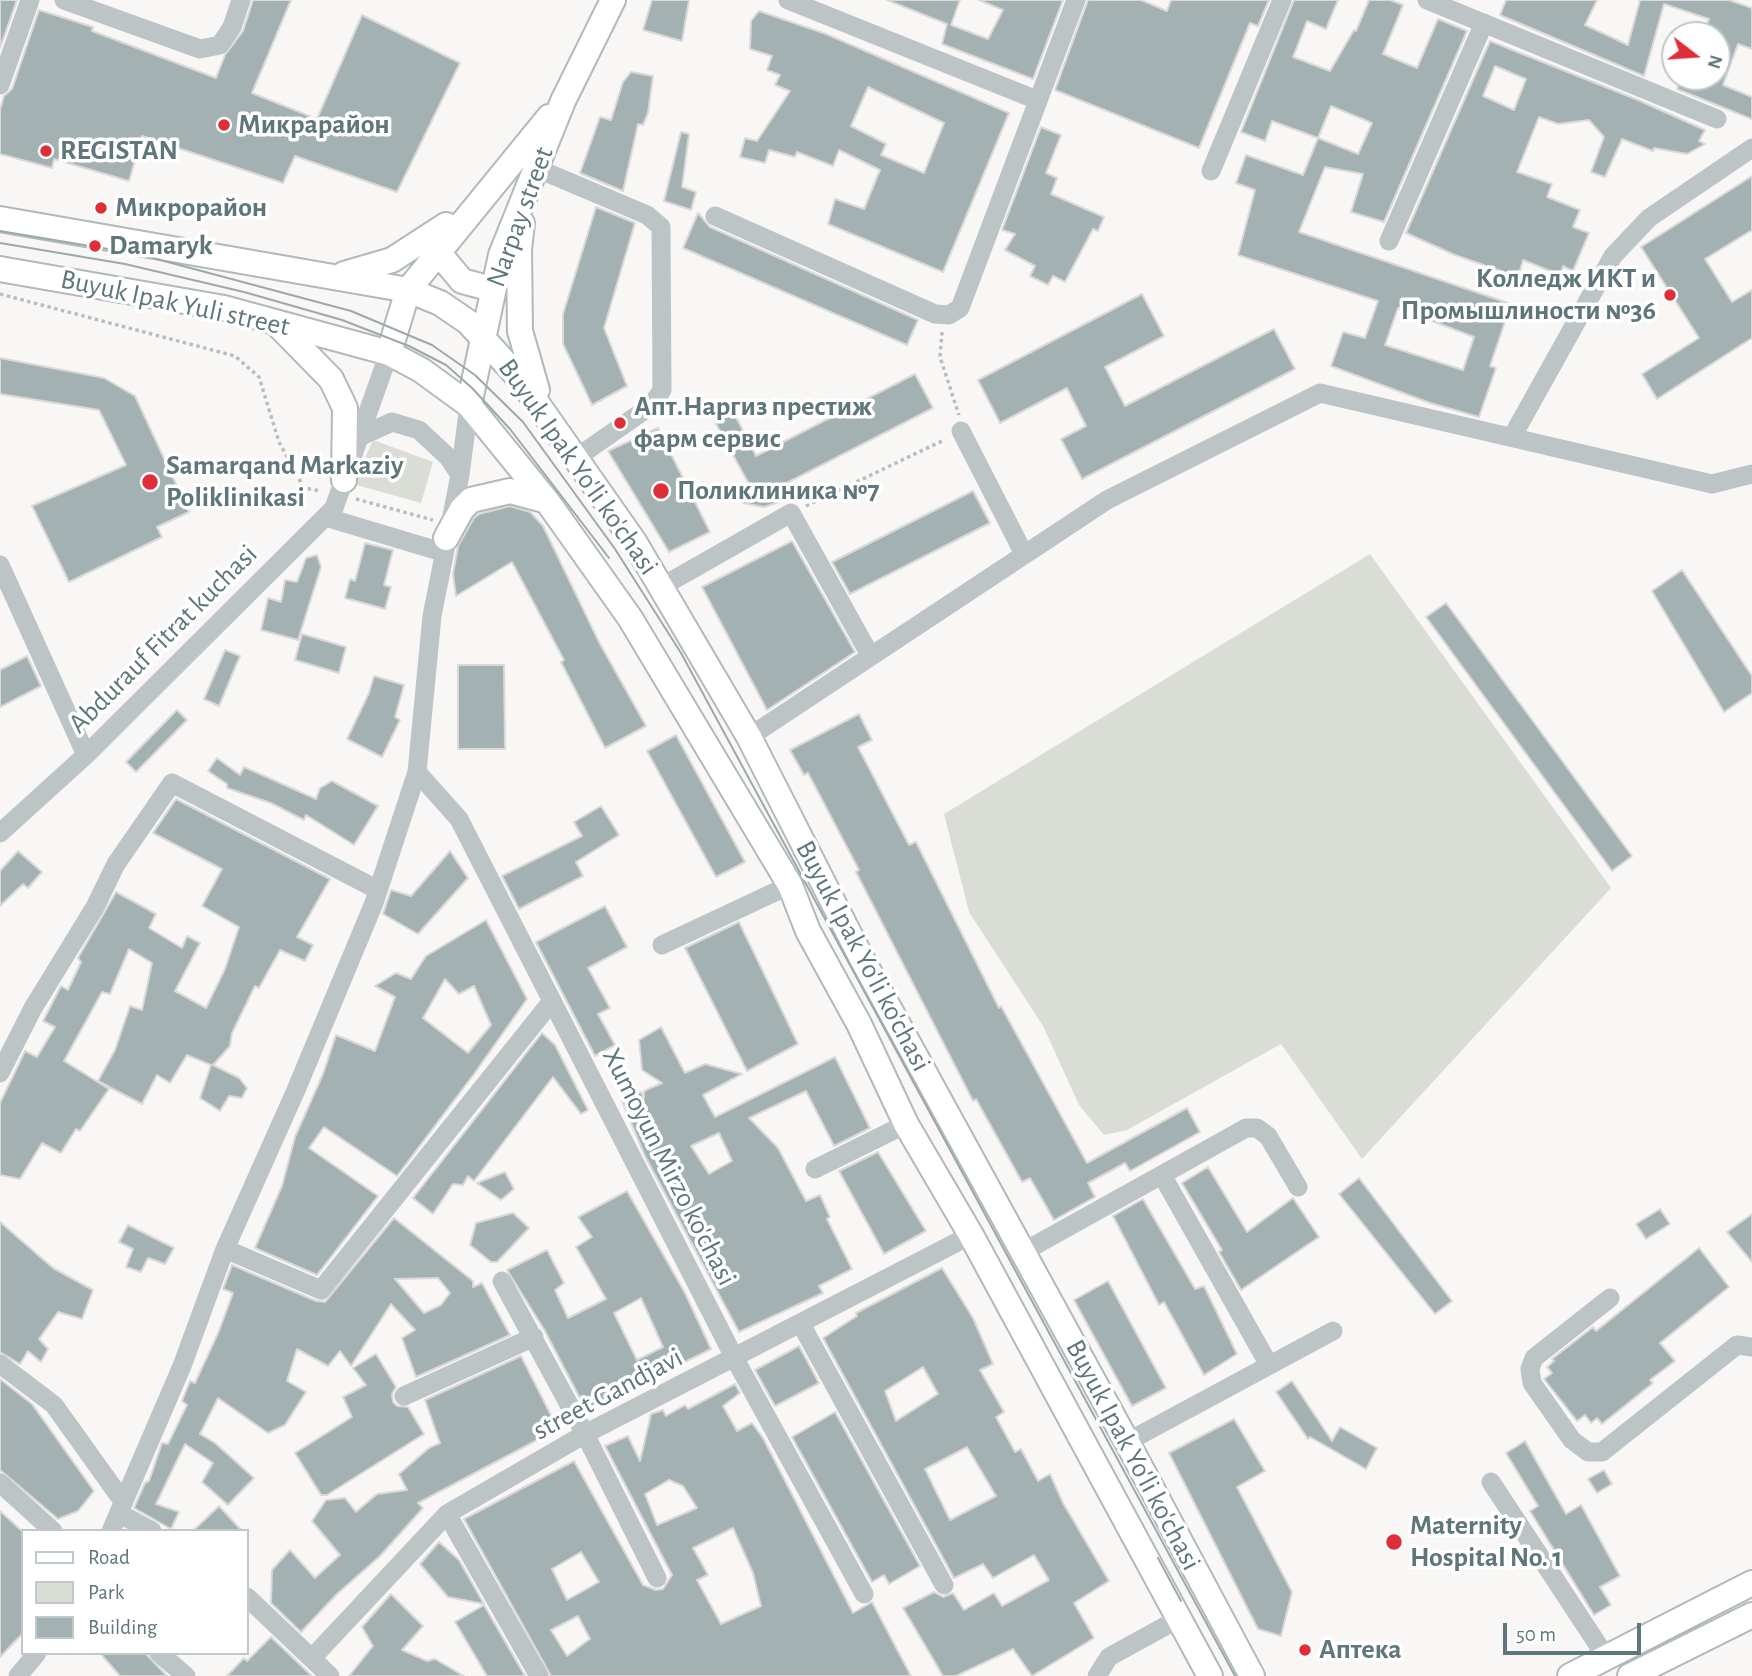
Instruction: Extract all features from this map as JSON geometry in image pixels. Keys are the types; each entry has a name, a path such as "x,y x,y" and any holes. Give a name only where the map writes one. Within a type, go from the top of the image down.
{"main road":[{"name":"Narpay street","path":"468,405 501,256 563,101 613,0"},
{"name":"Narpay street","path":"388,353 408,290 437,251 563,101"},
{"path":"526,192 519,250 520,331 543,411"},
{"path":"333,276 362,271 401,256 436,233 484,194"},
{"name":"Buyuk Ipak Yuli street","path":"0,219 408,290"},
{"path":"437,251 462,281 492,289"},
{"name":"Buyuk Ipak Yuli street","path":"0,270 224,308 388,353"},
{"name":"Buyuk Ipak Yo'li ko'chasi","path":"408,290 440,303 482,336 520,379 635,543 749,737 861,957 1252,1676"},
{"path":"274,322 331,379 345,408 342,487"},
{"name":"Buyuk Ipak Yo'li ko'chasi","path":"388,353 421,370 468,405 547,501 630,618 790,885 808,931 859,1024 906,1124 971,1235 1210,1676"},
{"path":"446,538 462,509 471,500 510,491 547,501"},
{"path":"1570,1676 1752,1583"},
{"path":"1630,1676 1752,1615"}],"street":[{"path":"0,85 30,0"},
{"path":"64,0 200,49 219,44 232,27 241,0"},
{"path":"788,0 1037,100"},
{"path":"715,216 935,313 949,315 960,308 1076,0"},
{"path":"1211,172 1282,0"},
{"path":"1427,0 1717,119"},
{"path":"1389,241 1484,23"},
{"path":"1512,437 1613,256 1649,218 1752,148"},
{"path":"536,168 647,215 661,227 662,390 652,405 576,458"},
{"name":"Abdurauf Fitrat kuchasi","path":"0,833 86,755 334,508 388,353"},
{"path":"749,737 1107,500 1320,393 1712,484 1752,474"},
{"path":"118,1515 182,1366 225,1249 296,1090 378,890 417,772 432,616 460,475 468,405"},
{"path":"359,437 391,422 419,430 448,457 460,475"},
{"path":"961,431 1024,555"},
{"path":"661,586 791,513 870,655"},
{"path":"325,517 446,538"},
{"path":"0,565 86,755"},
{"name":"Xumoyun Mirzo ko'chasi","path":"417,772 459,819 735,1359 864,1594"},
{"path":"0,1073 27,1019 95,906 116,864 172,783 378,890"},
{"path":"662,945 790,885"},
{"path":"225,1249 321,1290 552,1001"},
{"path":"815,1170 906,1124"},
{"path":"1023,1252 1246,1128 1257,1128 1268,1136 1298,1187"},
{"path":"1162,1175 1269,1366"},
{"name":"street Gandjavi","path":"312,1658 447,1514 586,1434 971,1235"},
{"path":"502,1281 586,1434 657,1578"},
{"path":"1610,1298 1534,1358 1530,1369 1532,1383 1572,1440 1588,1452 1602,1452 1737,1345 1752,1347"},
{"path":"801,1324 944,1585"},
{"path":"1127,1442 1333,1331"},
{"path":"404,1396 534,1338"},
{"path":"0,1364 54,1405 118,1515 148,1529"},
{"path":"1491,1482 1606,1657"},
{"path":"0,1483 51,1529"},
{"path":"447,1514 539,1676"},
{"path":"248,1598 330,1676"},
{"path":"1097,1676 1109,1657 1180,1618"},
{"path":"18,1676 35,1655"},
{"path":"161,1655 186,1676"}],"path":[{"path":"0,293 235,356 259,377 279,442 304,488 342,487 446,538"},
{"path":"791,513 961,431 958,412 940,357 939,338 949,315"}],"green space":[{"path":"373,440 433,462 421,503 353,484"},
{"path":"1370,554 1611,888 1362,1159 1281,1044 1127,1130 1104,1135 1079,1105 1043,1026 969,912 944,814"}],"building":[{"path":"0,0 17,0 0,48"},
{"path":"253,0 291,0 252,93 317,119 362,15 460,63 397,192 295,156 283,183 142,136 129,181 54,159 52,168 0,154 0,110 4,96 12,89 39,10 93,27 92,31 216,78 225,55 243,31"},
{"path":"652,0 689,0 682,41 643,30"},
{"path":"887,0 960,0 951,25 988,39 1003,10 979,0 1063,0 1033,79 942,44 947,24"},
{"path":"1088,0 1141,0 1167,11 1171,0 1269,0 1258,26 1250,23 1199,148 1055,90"},
{"path":"1294,0 1338,0 1326,29 1307,21 1293,57 1330,71 1354,30 1356,31 1369,0 1390,0 1403,5 1383,54 1417,68 1438,19 1467,31 1384,222 1351,212 1363,174 1325,167 1299,232 1511,304 1490,366 1496,368 1479,417 1430,403 1331,366 1343,332 1365,338 1378,301 1238,255 1255,190 1236,183 1246,155 1303,175 1318,138 1272,121 1265,141 1241,132","holes":["1331,106 1372,123 1358,154 1318,138","1398,308 1474,337 1463,370 1385,345"]},
{"path":"1506,0 1597,0 1585,25 1628,45 1640,0 1729,0 1752,8 1752,49 1738,44 1731,63 1731,21 1708,21 1709,19 1664,4 1644,76 1500,15"},
{"path":"759,11 826,34 1009,113 943,272 828,224 835,199 864,209 880,170 839,150 833,166 797,152 795,157 769,150 765,163 740,157 745,138 757,141 790,91 775,85 780,75 767,70 772,56 750,49 751,21","holes":["868,87 944,123 924,173 881,155 886,144 851,126"]},
{"path":"1490,41 1705,130 1699,141 1705,144 1687,154 1654,148 1653,151 1622,139 1605,177 1591,172 1604,137 1589,120 1558,124 1539,117 1517,172 1552,184 1547,197 1580,210 1573,227 1589,233 1573,271 1563,266 1560,275 1523,260 1518,277 1455,255 1406,233","holes":["1495,66 1526,79 1514,110 1483,96"]},
{"path":"631,72 653,76 648,113 643,125 638,124 623,191 580,173 600,117 611,120 623,82"},
{"path":"1731,88 1752,97 1752,119 1682,91 1731,91"},
{"path":"1041,127 1061,135 1046,173 1057,178 1051,194 1104,217 1098,231 1093,229 1065,282 1053,276 1048,285 1030,276 1035,266 1005,250 1015,234 1002,230"},
{"path":"681,132 689,134 682,187 696,192 691,210 664,201"},
{"path":"1752,176 1752,230 1705,259 1732,302 1752,290 1752,338 1657,399 1642,374 1699,338 1641,247"},
{"path":"596,207 635,223 604,328 627,386 592,405 563,344 563,314"},
{"path":"698,213 710,227 918,320 907,345 683,248"},
{"path":"1142,294 1164,336 1105,367 1125,406 1274,329 1295,369 1082,479 1061,439 1086,426 1067,388 1000,423 978,380"},
{"path":"0,358 104,378 135,396 189,512 157,527 162,537 69,582 32,506 126,465 99,410 0,394"},
{"path":"915,374 933,408 773,490 779,502 764,507 743,503 750,486 715,422 733,411 756,456"},
{"name":"Поликлиника №7","path":"658,428 710,532 669,552 608,451"},
{"path":"973,491 990,523 850,594 832,562"},
{"path":"510,506 530,512 543,526 599,642 646,726 605,748 561,662 564,660 512,562 456,596 453,574 458,546 474,518 479,514"},
{"path":"792,541 855,652 767,710 702,587"},
{"path":"365,543 393,550 384,585 391,587 385,609 345,598 350,579 355,581"},
{"path":"317,555 321,567 298,640 261,630 268,598 281,602 285,580 297,582 306,558"},
{"path":"1682,570 1752,676 1752,693 1724,712 1652,591"},
{"path":"1446,603 1632,856 1612,871 1426,617"},
{"path":"302,634 346,647 339,673 295,660"},
{"path":"225,650 240,656 219,706 204,699"},
{"path":"27,656 41,686 0,707 0,670"},
{"path":"458,665 504,665 505,749 458,749"},
{"path":"374,676 404,685 395,717 400,720 382,757 347,739 369,693"},
{"path":"177,710 187,720 136,772 126,762"},
{"path":"859,714 872,740 858,747 909,845 916,842 999,1008 1001,1006 1087,1163 1187,1108 1200,1132 1130,1171 1125,1163 1088,1183 1095,1197 1054,1220 1030,1178 1022,1182 976,1099 973,1101 856,872 859,870 808,773 804,775 790,750"},
{"path":"676,735 745,862 716,877 647,751"},
{"path":"217,758 240,775 244,767 316,799 320,788 332,781 378,806 354,845 306,815 304,820 271,803 227,788 227,784 208,771"},
{"path":"176,799 330,879 297,937 313,945 305,961 280,950 259,988 255,986 232,1033 230,1046 213,1065 239,1078 247,1088 242,1098 229,1096 220,1111 200,1098 211,1065 187,1055 170,1083 157,1075 142,1104 98,1081 115,1050 130,1006 142,1010 152,963 129,949 110,994 102,992 64,1061 109,1089 80,1131 76,1129 61,1153 42,1143 20,1179 0,1175 0,1103 25,1051 37,1057 55,1027 43,1021 61,986 68,990 81,962 78,958 116,892 156,914 149,928 182,948 187,936 200,943 175,991 206,1008 225,969 239,927 202,906 222,869 153,833"},
{"path":"601,806 619,835 576,862 583,876 519,909 502,876 582,836 574,822"},
{"path":"18,851 42,872 28,888 23,884 0,906 0,871"},
{"path":"450,851 468,878 418,934 383,914 391,890 411,896"},
{"path":"605,906 627,947 588,968 610,1008 598,1014 615,1045 595,1056 536,942"},
{"path":"486,920 527,999 397,1176 324,1127 309,1148 378,1196 317,1275 255,1248 282,1186 295,1137 323,1074 336,1035 375,1051 395,997 375,986 396,973 411,979 426,956","holes":["445,979 459,994 474,986 491,1025 468,1053 423,1018"]},
{"path":"739,922 798,1044 747,1071 685,948"},
{"path":"661,1027 685,1073 705,1064 742,1074 703,1095 715,1117 835,1057 870,1128 834,1146 806,1091 749,1118 778,1148 806,1201 820,1195 830,1217 827,1219 852,1269 819,1286 823,1293 739,1332 645,1156 622,1101 641,1092 644,1098 644,1091 662,1083 642,1070 639,1040","holes":["719,1133 732,1161 709,1174 691,1146"]},
{"path":"542,1033 555,1045 588,1110 581,1114 553,1077 474,1181 468,1176 463,1185 453,1184 433,1214 413,1198"},
{"path":"878,1152 926,1231 884,1254 839,1171"},
{"path":"1208,1167 1247,1232 1293,1198 1319,1237 1241,1290 1219,1252 1222,1250 1182,1183"},
{"path":"505,1172 514,1189 501,1200 477,1183"},
{"path":"1359,1178 1452,1301 1435,1314 1339,1194"},
{"path":"627,1191 685,1293 711,1349 669,1370 667,1366 626,1386 586,1410 545,1331 507,1270 547,1250 564,1283 555,1290 568,1318 606,1299 576,1247 592,1237 578,1217","holes":["641,1298 663,1347 637,1360 614,1313"]},
{"path":"1143,1199 1195,1289 1204,1286 1237,1354 1204,1375 1164,1302 1159,1305 1113,1216"},
{"path":"1660,1209 1670,1224 1646,1239 1636,1224"},
{"path":"513,1213 529,1228 497,1262 491,1262 470,1245 476,1223"},
{"path":"1752,1214 1752,1262 1727,1232"},
{"path":"394,1218 473,1281 473,1287 482,1283 510,1335 416,1377 402,1338 415,1330 391,1304 351,1366 340,1351 328,1366 297,1349 287,1381 306,1392 285,1425 268,1433 218,1398 200,1434 215,1443 254,1478 228,1505 202,1482 213,1463 185,1444 156,1504 179,1512 171,1529 134,1508 145,1483 149,1481 162,1443 168,1444 187,1405 182,1401 190,1381 195,1383 219,1331 233,1293 223,1289 232,1265 316,1301 325,1302","holes":["438,1278 450,1293 441,1305 424,1313 395,1279"]},
{"path":"0,1222 53,1268 93,1290 82,1319 58,1312 39,1339 48,1349 41,1362 28,1351 20,1364 0,1352"},
{"path":"128,1225 174,1248 165,1264 148,1258 141,1272 126,1267 133,1249 119,1242"},
{"path":"1699,1248 1729,1287 1660,1343 1675,1361 1650,1380 1653,1383 1602,1424 1597,1418 1591,1423 1585,1415 1577,1421 1544,1379 1552,1373 1547,1367 1554,1361 1552,1359 1593,1327 1596,1331"},
{"path":"942,1268 973,1318 993,1364 980,1370 1004,1412 996,1417 1015,1452 1021,1449 1038,1481 1050,1474 1063,1503 1109,1581 1074,1603 1094,1638 1032,1676 1013,1649 956,1676 943,1676 903,1608 934,1592 943,1597 953,1593 964,1610 994,1593 1002,1606 1049,1580 1034,1555 993,1578 983,1564 954,1578 823,1338 857,1316 856,1313","holes":["923,1367 938,1394 896,1421 885,1391","967,1447 996,1496 950,1520 925,1469"]},
{"path":"1108,1281 1166,1388 1132,1406 1074,1300"},
{"path":"799,1346 819,1383 775,1406 755,1370"},
{"path":"376,1354 396,1387 392,1394 393,1402 397,1406 408,1407 424,1434 327,1495 321,1495 295,1453 352,1417 343,1397 366,1385 353,1368"},
{"path":"521,1356 558,1429 418,1503 423,1508 380,1556 337,1594 301,1632 271,1603 272,1570 290,1550 315,1578 340,1555 312,1521 326,1500 345,1498 356,1512 377,1494 407,1490 399,1474 429,1448 440,1443 425,1400"},
{"path":"0,1379 32,1404 94,1491 78,1511 58,1519 0,1470"},
{"path":"1292,1381 1332,1441 1340,1427 1377,1448 1366,1469 1310,1437 1308,1439 1276,1392"},
{"path":"735,1384 740,1393 723,1406 737,1431 752,1423 763,1438 853,1613 872,1602 911,1676 551,1676 464,1519 574,1461 643,1585 656,1590 663,1589 672,1575 605,1446 628,1436 640,1461 651,1414 663,1410 666,1416 685,1405 688,1409","holes":["669,1480 683,1486 697,1508 657,1525 645,1494","733,1528 753,1573 761,1606 721,1624 697,1580 708,1575 693,1548","581,1552 599,1582 567,1600 552,1569","578,1616 590,1639 567,1656 551,1630"]},
{"path":"835,1412 920,1566 889,1584 884,1575 872,1582 792,1437"},
{"path":"1234,1419 1265,1471 1237,1487 1292,1592 1281,1636 1258,1629 1169,1453"},
{"path":"1525,1441 1566,1514 1581,1505 1620,1576 1600,1587 1611,1605 1594,1615 1530,1511 1538,1506 1506,1453"},
{"path":"1604,1470 1612,1484 1597,1493 1588,1479"},
{"path":"219,1506 240,1529 195,1529"},
{"path":"0,1511 21,1530 21,1635 0,1657"},
{"path":"439,1542 459,1560 484,1604 448,1597 420,1564"},
{"path":"391,1594 423,1626 402,1650 427,1661 435,1659 464,1676 349,1676 373,1646 362,1627"},
{"path":"484,1605 525,1676 487,1676 455,1622"},
{"path":"271,1637 312,1676 227,1676 244,1658 247,1661"},
{"path":"102,1655 147,1655 167,1676 120,1676"}],"tram line":[{"path":"0,231 138,254 351,311 432,345 475,375 523,422 615,549 681,653 1235,1676"},
{"path":"0,243 125,264 244,292 342,320 409,346 446,365 472,388 510,429 609,558"},
{"path":"1158,1558 1181,1601"}],"place":[{"name":"Микрарайон","path":"224,125"},
{"name":"REGISTAN","path":"46,151"},
{"name":"Микрорайон","path":"101,208"},
{"name":"Damaryk","path":"95,246"},
{"name":"Колледж ИКТ и Промышлиности №36","path":"1670,295"},
{"name":"Апт.Наргиз престиж фарм сервис","path":"620,423"},
{"name":"Samarqand Markaziy Poliklinikasi","path":"150,482"},
{"name":"Поликлиника №7","path":"661,491"},
{"name":"Maternity Hospital No. 1","path":"1394,1542"},
{"name":"Аптека","path":"1305,1650"}]}
